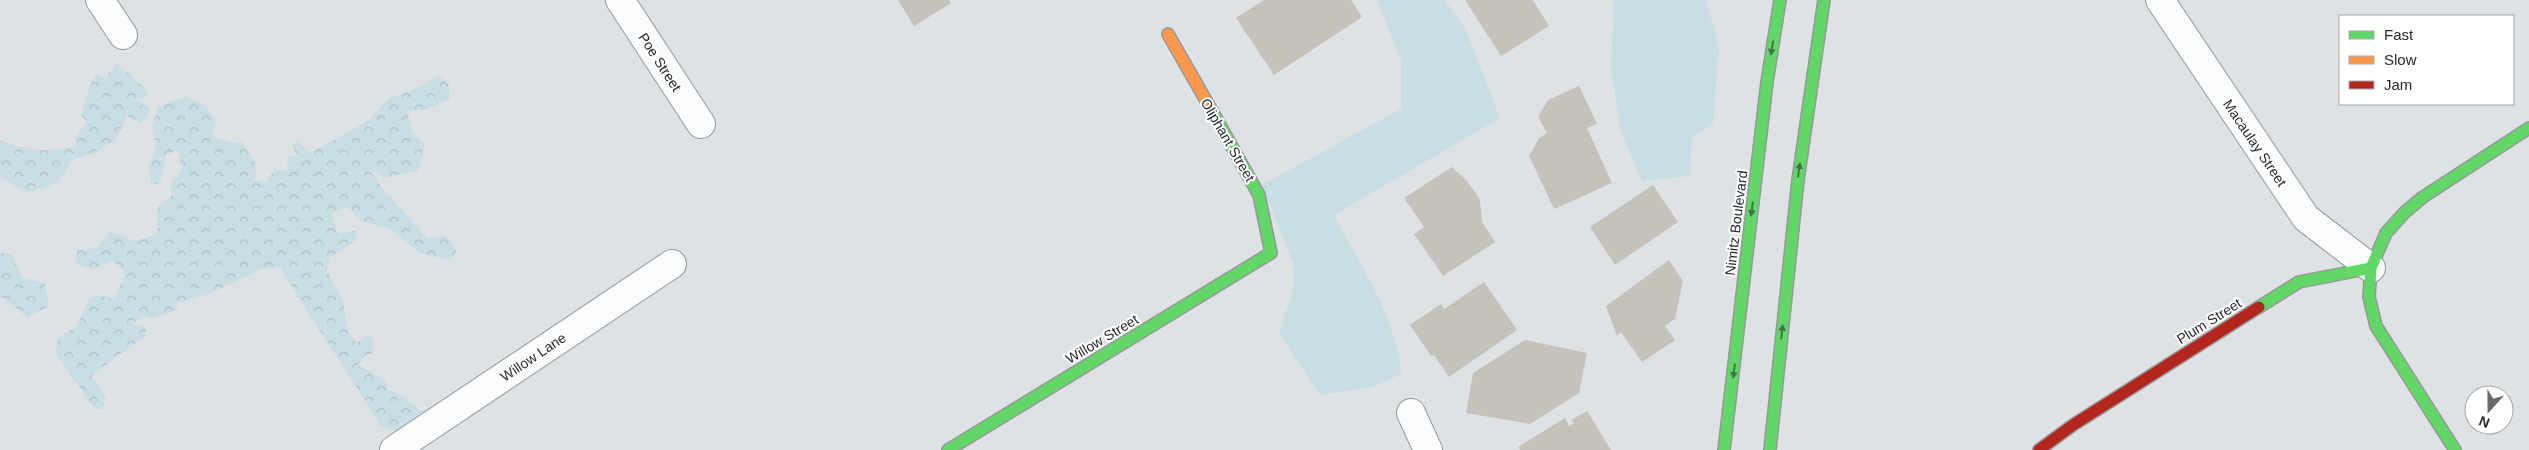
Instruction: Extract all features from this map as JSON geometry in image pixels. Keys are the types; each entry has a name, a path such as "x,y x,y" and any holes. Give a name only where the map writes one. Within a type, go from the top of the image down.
{"street":[{"path":"100,0 123,35"},
{"name":"Poe Street","path":"620,0 701,124"},
{"name":"Nimitz Boulevard","path":"1724,450 1767,82 1780,0"},
{"path":"1770,450 1798,180 1824,0"},
{"name":"Macaulay Street","path":"2160,0 2306,218 2371,268"},
{"name":"Oliphant Street","path":"1168,34 1259,195 1271,253"},
{"path":"2455,450 2383,339 2370,307 2371,268 2386,233 2405,212 2423,197 2529,128"},
{"name":"Willow Street","path":"948,450 1271,253"},
{"name":"Willow Lane","path":"394,450 672,264"},
{"name":"Plum Street","path":"2039,450 2073,425 2298,282 2371,268"},
{"path":"1411,413 1428,450"}],"green space":[{"path":"1377,0 1445,0 1466,30 1500,118 1334,215 1366,272 1385,312 1398,353 1401,374 1372,387 1320,395 1279,333 1294,287 1294,266 1262,185 1401,109 1401,60"},
{"path":"1614,0 1706,0 1719,46 1713,124 1692,138 1690,176 1642,181 1620,130 1611,66"},
{"path":"117,63 144,87 148,96 135,99 151,110 141,123 127,116 116,140 98,151 72,160 63,175 47,187 24,192 0,176 0,140 20,147 38,150 77,146 75,137 87,122 81,115 93,79 96,74 105,78"},
{"path":"438,75 449,85 450,99 426,110 407,111 412,132 425,144 418,171 385,178 369,169 384,190 428,239 445,235 457,251 450,260 419,253 389,228 362,222 347,207 332,213 338,234 356,230 357,240 330,257 327,271 343,300 348,332 357,343 365,335 374,338 373,353 365,356 358,365 385,379 388,390 401,395 421,411 433,407 435,414 401,433 380,426 280,267 262,269 212,293 178,303 176,311 151,319 142,316 133,324 147,327 144,337 92,375 106,397 103,410 94,408 56,354 57,339 77,326 89,298 99,295 114,299 125,273 113,261 93,269 75,263 77,250 96,248 111,231 134,241 157,235 157,209 172,195 171,183 182,169 178,150 166,155 160,184 151,184 149,167 156,147 152,127 158,107 186,97 206,106 216,121 212,135 229,143 242,142 256,164 255,181 267,182 275,168 288,171 287,156 297,155 292,146 298,140 310,153 368,121 390,98 422,86"},
{"path":"0,253 11,254 23,278 45,283 49,307 27,317 3,298 0,298"}],"building":[{"path":"898,0 949,0 951,3 914,26"},
{"path":"1264,0 1351,0 1362,17 1274,75 1236,18"},
{"path":"1465,0 1533,0 1549,26 1501,56"},
{"path":"1579,86 1597,124 1587,128 1612,183 1554,209 1529,156 1539,138 1547,133 1538,117 1548,100"},
{"path":"1452,167 1468,182 1480,200 1482,222 1495,242 1443,276 1414,234 1424,227 1404,198"},
{"path":"1653,185 1678,222 1615,265 1590,227"},
{"path":"1669,260 1683,281 1675,319 1665,326 1675,340 1642,362 1621,332 1617,336 1606,306"},
{"path":"1484,282 1517,330 1449,377 1434,355 1431,356 1410,325 1441,304 1444,309"},
{"path":"1525,340 1587,353 1579,393 1530,424 1466,413 1473,373"},
{"path":"1587,411 1611,450 1520,450 1518,447 1565,418 1569,426 1574,423 1571,420"}],"traffic: fast":[{"path":"1724,450 1767,82 1780,0"},
{"path":"1770,450 1798,180 1824,0"},
{"path":"948,450 1271,253 1259,195 1212,111"},
{"path":"2455,450 2376,326 2369,297 2371,268 2386,233 2405,212 2423,197 2529,128"},
{"path":"2259,307 2299,282 2371,268"}],"traffic: slow":[{"path":"1168,34 1212,111"}],"traffic: jam":[{"path":"2039,450 2073,425 2259,307"}]}
